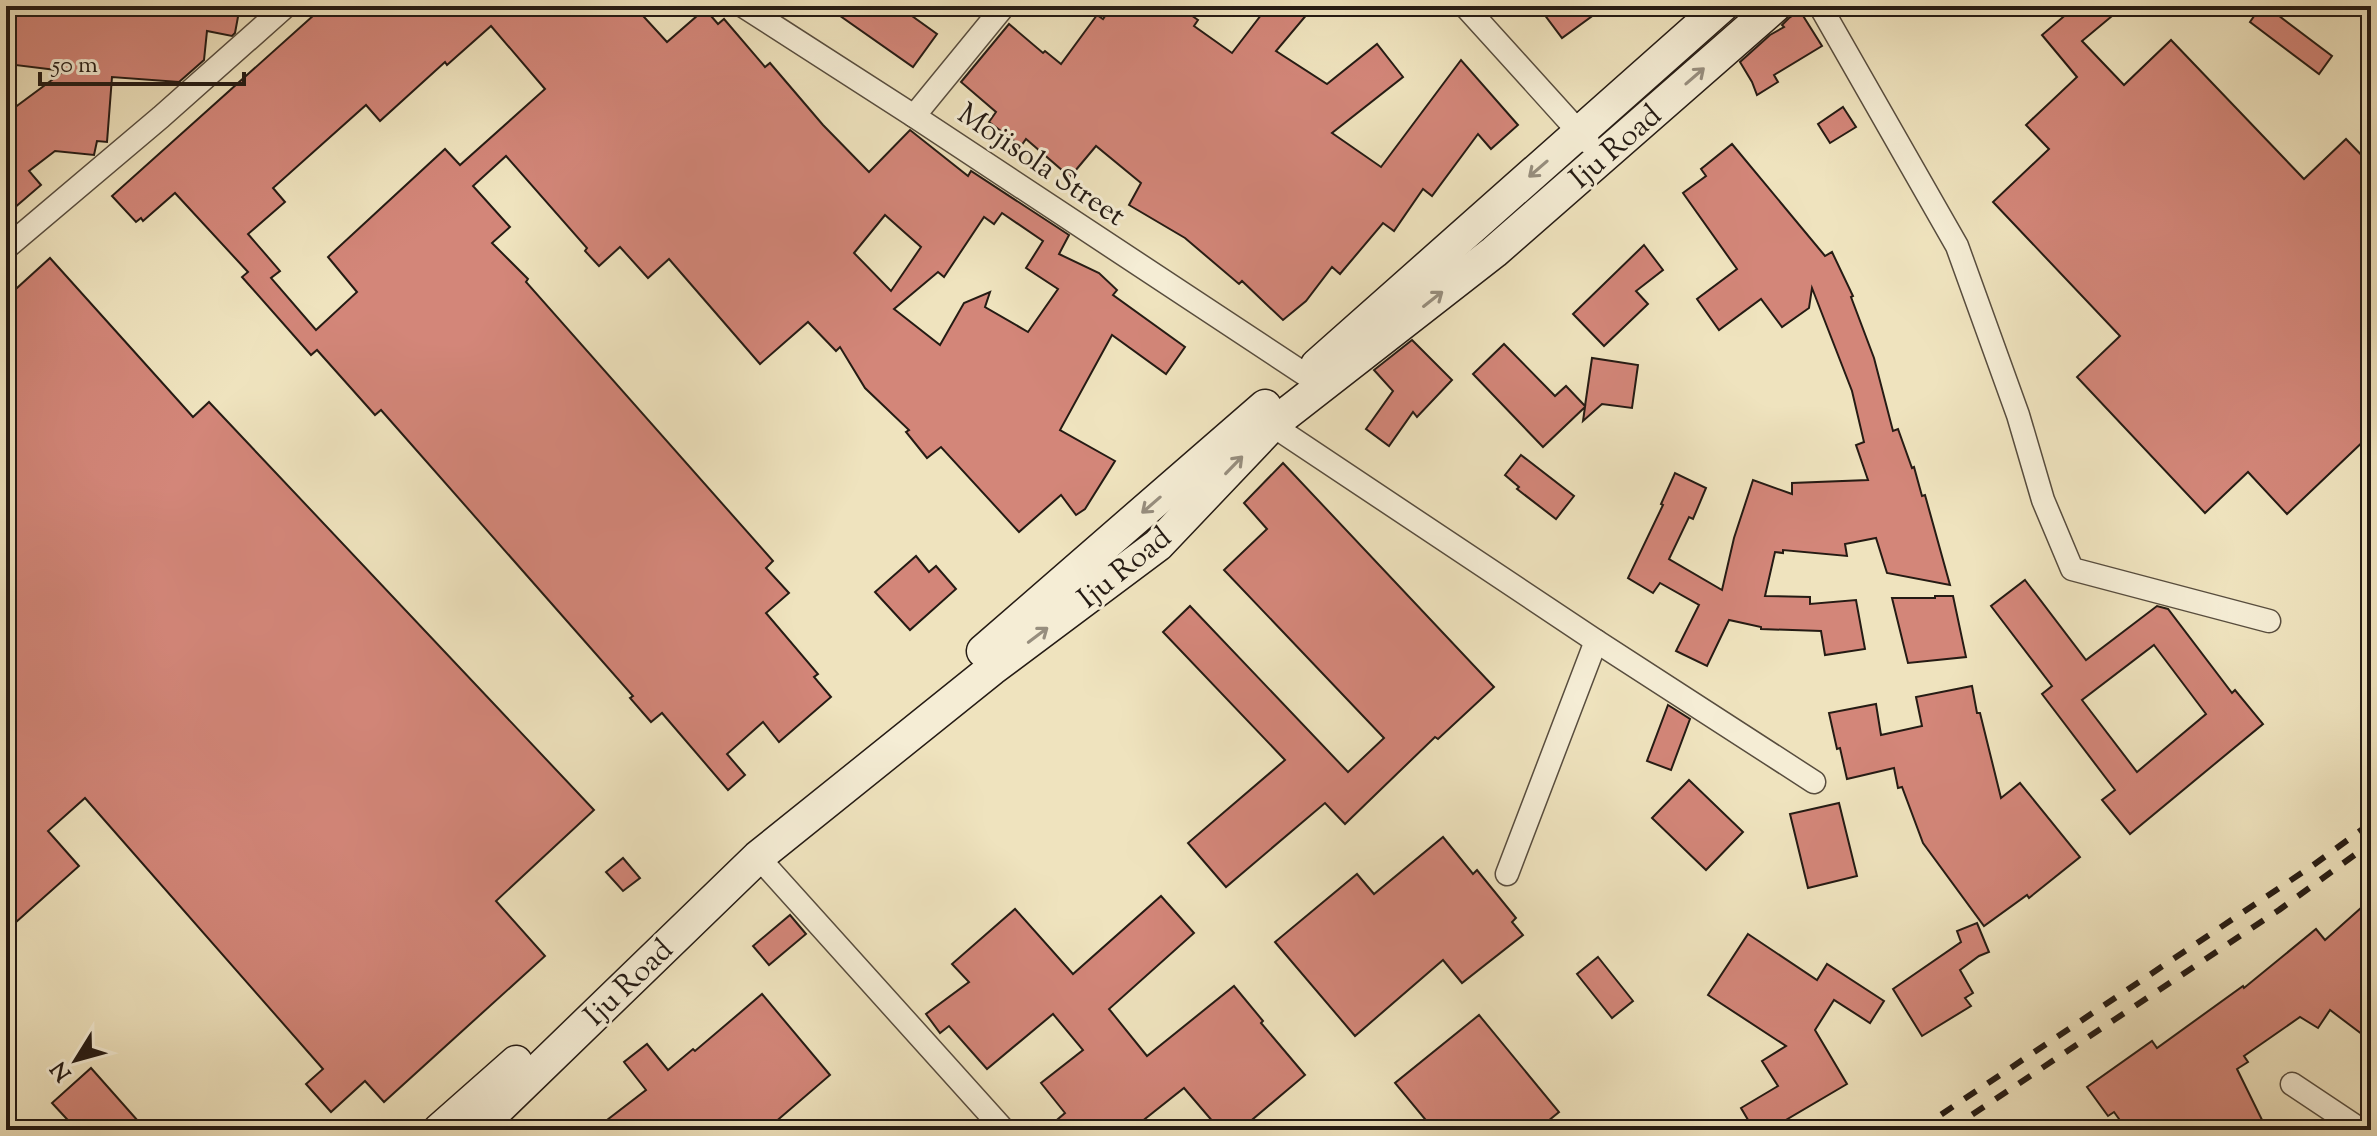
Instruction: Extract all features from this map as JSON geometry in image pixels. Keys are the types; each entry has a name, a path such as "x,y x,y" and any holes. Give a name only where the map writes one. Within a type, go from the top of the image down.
{"main road":[{"name":"Iju Road","path":"439,1130 1253,416 1306,375 1722,6"},
{"name":"Iju Road","path":"476,1130 758,857 992,669 1158,545 1272,425 1494,252 1775,6"}],"street":[{"path":"6,248 286,6"},
{"name":"Mojisola Street","path":"743,6 1306,375"},
{"path":"914,116 1004,6"},
{"path":"1465,6 1601,158"},
{"path":"1820,6 1957,246 2018,415 2043,500 2072,569 2269,621"},
{"path":"1272,425 1814,782"},
{"path":"1507,874 1596,641"},
{"path":"758,857 1004,1130"},
{"path":"2292,1084 2361,1130"}],"building":[{"path":"13,6 240,6 235,33 232,36 207,31 204,60 179,82 112,77 107,142 97,141 94,155 55,151 29,171 41,185 6,215 6,114 64,71 7,64"},
{"path":"324,6 634,6 667,42 705,9 718,24 724,19 765,67 770,63 823,125 869,172 910,130 968,176 971,171 1069,235 1059,254 1099,273 1117,290 1113,295 1185,347 1166,374 1112,335 1060,430 1115,461 1085,509 1076,515 1061,495 1019,532 941,447 927,458 906,432 909,430 865,388 840,347 836,351 808,322 760,364 669,259 648,278 620,247 599,266 585,251 587,248 506,156 473,186 510,227 492,243 528,279 526,282 773,561 766,568 789,593 766,613 818,674 814,677 831,697 779,742 763,722 727,754 745,775 728,790 662,713 651,722 630,698 633,696 381,410 375,415 317,350 311,355 242,277 248,272 175,193 143,221 141,218 136,222 112,196","holes":["491,26 545,89 460,165 445,149 328,257 357,292 316,330 271,278 280,271 248,234 285,202 273,188 366,105 380,121 445,62 447,65","1002,213 1043,241 1026,268 1058,289 1028,332 985,307 990,292 964,303 940,345 894,309 938,272 944,277 984,217 994,224","885,215 921,247 891,291 854,253"]},
{"path":"826,6 898,6 937,34 913,67"},
{"path":"1112,6 1178,6 1198,20 1194,26 1232,53 1268,6 1314,6 1276,51 1327,84 1377,44 1403,77 1332,133 1381,167 1461,60 1518,125 1491,149 1478,134 1432,196 1423,189 1394,231 1383,223 1340,274 1332,267 1306,301 1283,320 1242,281 1239,284 1185,238 1129,205 1141,183 1096,146 1070,177 1026,139 1021,146 989,122 996,112 961,82 1009,24 1061,64 1097,15 1103,19"},
{"path":"1538,6 1606,6 1562,38"},
{"path":"2076,6 2124,6 2082,41 2124,85 2171,40 2304,179 2346,139 2371,165 2371,434 2287,514 2248,472 2205,513 2077,377 2120,336 1993,202 2049,149 2026,125 2077,77 2042,35"},
{"path":"2261,6 2266,6 2332,56 2319,74 2250,22"},
{"path":"1800,11 1822,46 1774,75 1778,82 1757,95 1740,62"},
{"path":"1843,107 1856,127 1830,143 1818,124"},
{"path":"1732,144 1825,256 1832,252 1853,296 1874,358 1893,431 1898,429 1922,496 1925,495 1950,585 1887,573 1876,538 1845,544 1847,556 1783,550 1783,553 1775,552 1765,596 1810,597 1810,604 1856,600 1865,649 1825,655 1821,631 1761,629 1729,620 1707,666 1676,651 1699,605 1660,583 1653,593 1628,578 1675,473 1706,488 1693,519 1689,517 1669,559 1722,590 1734,538 1753,480 1792,494 1792,483 1868,480 1856,445 1864,442 1852,391 1812,288 1809,308 1782,327 1761,299 1719,330 1697,299 1737,269 1683,193 1706,176 1701,169"},
{"path":"1644,245 1663,270 1636,291 1648,304 1604,346 1573,314"},
{"path":"50,258 193,417 209,402 594,810 496,901 545,956 384,1102 365,1081 331,1112 306,1084 323,1069 85,798 48,831 79,866 6,931 6,298"},
{"path":"1412,340 1452,380 1417,417 1413,412 1389,446 1366,429 1393,391 1374,370"},
{"path":"1504,344 1555,396 1566,386 1585,406 1592,358 1638,365 1632,408 1602,404 1583,421 1585,407 1543,447 1473,374"},
{"path":"1521,455 1574,496 1556,519 1517,489 1519,487 1505,475"},
{"path":"1283,463 1494,687 1438,739 1435,737 1345,824 1325,803 1226,887 1188,843 1285,760 1163,632 1190,606 1348,772 1384,738 1224,570 1267,529 1244,503"},
{"path":"916,556 929,572 936,566 956,589 910,630 875,592"},
{"path":"2025,580 2086,660 2157,606 2168,609 2232,693 2235,690 2263,724 2130,834 2102,800 2115,790 2042,694 2052,686 1991,606","holes":["2154,645 2206,714 2137,772 2082,700"]},
{"path":"1953,596 1966,657 1908,663 1892,598"},
{"path":"1972,686 2001,798 2020,783 2080,857 2029,898 2027,895 1984,926 1923,843 1902,787 1898,788 1894,768 1847,779 1829,713 1876,704 1881,735 1922,726 1916,697"},
{"path":"1668,705 1690,719 1671,770 1647,761"},
{"path":"1689,780 1743,832 1706,870 1652,818"},
{"path":"1839,803 1857,876 1808,888 1790,814"},
{"path":"1443,837 1473,874 1477,870 1516,918 1512,922 1523,935 1462,983 1443,960 1355,1036 1275,942 1357,874 1374,894"},
{"path":"623,858 640,878 623,891 606,872"},
{"path":"1161,896 1194,933 1109,1009 1147,1056 1234,986 1305,1075 1240,1130 1220,1130 1184,1088 1131,1130 1045,1130 1065,1113 1041,1083 1083,1050 1053,1014 987,1069 949,1026 940,1033 926,1014 969,982 952,964 1015,909 1073,974"},
{"path":"2371,899 2371,1041 2330,1010 2318,1028 2300,1017 2244,1056 2248,1062 2237,1069 2267,1130 2127,1130 2114,1112 2108,1116 2087,1087 2152,1041 2157,1048 2244,988 2316,929 2325,940"},
{"path":"790,915 806,934 769,965 753,946"},
{"path":"1977,923 1989,952 1960,970 1973,993 1965,998 1971,1006 1922,1036 1893,989 1961,942 1957,931"},
{"path":"1748,934 1817,980 1827,964 1884,1001 1870,1023 1834,1000 1815,1030 1847,1084 1769,1130 1754,1130 1741,1108 1778,1086 1762,1061 1786,1046 1708,995"},
{"path":"1598,957 1633,1001 1612,1018 1577,974"},
{"path":"762,994 830,1075 766,1130 594,1130 646,1090 624,1062 647,1044 668,1070"},
{"path":"1479,1015 1559,1112 1537,1130 1434,1130 1395,1083"},
{"path":"91,1068 146,1130 77,1130 52,1103"}],"railway":[{"path":"1918,1130 2312,866 2371,823"},
{"path":"1949,1130 2279,910 2371,843"}]}
